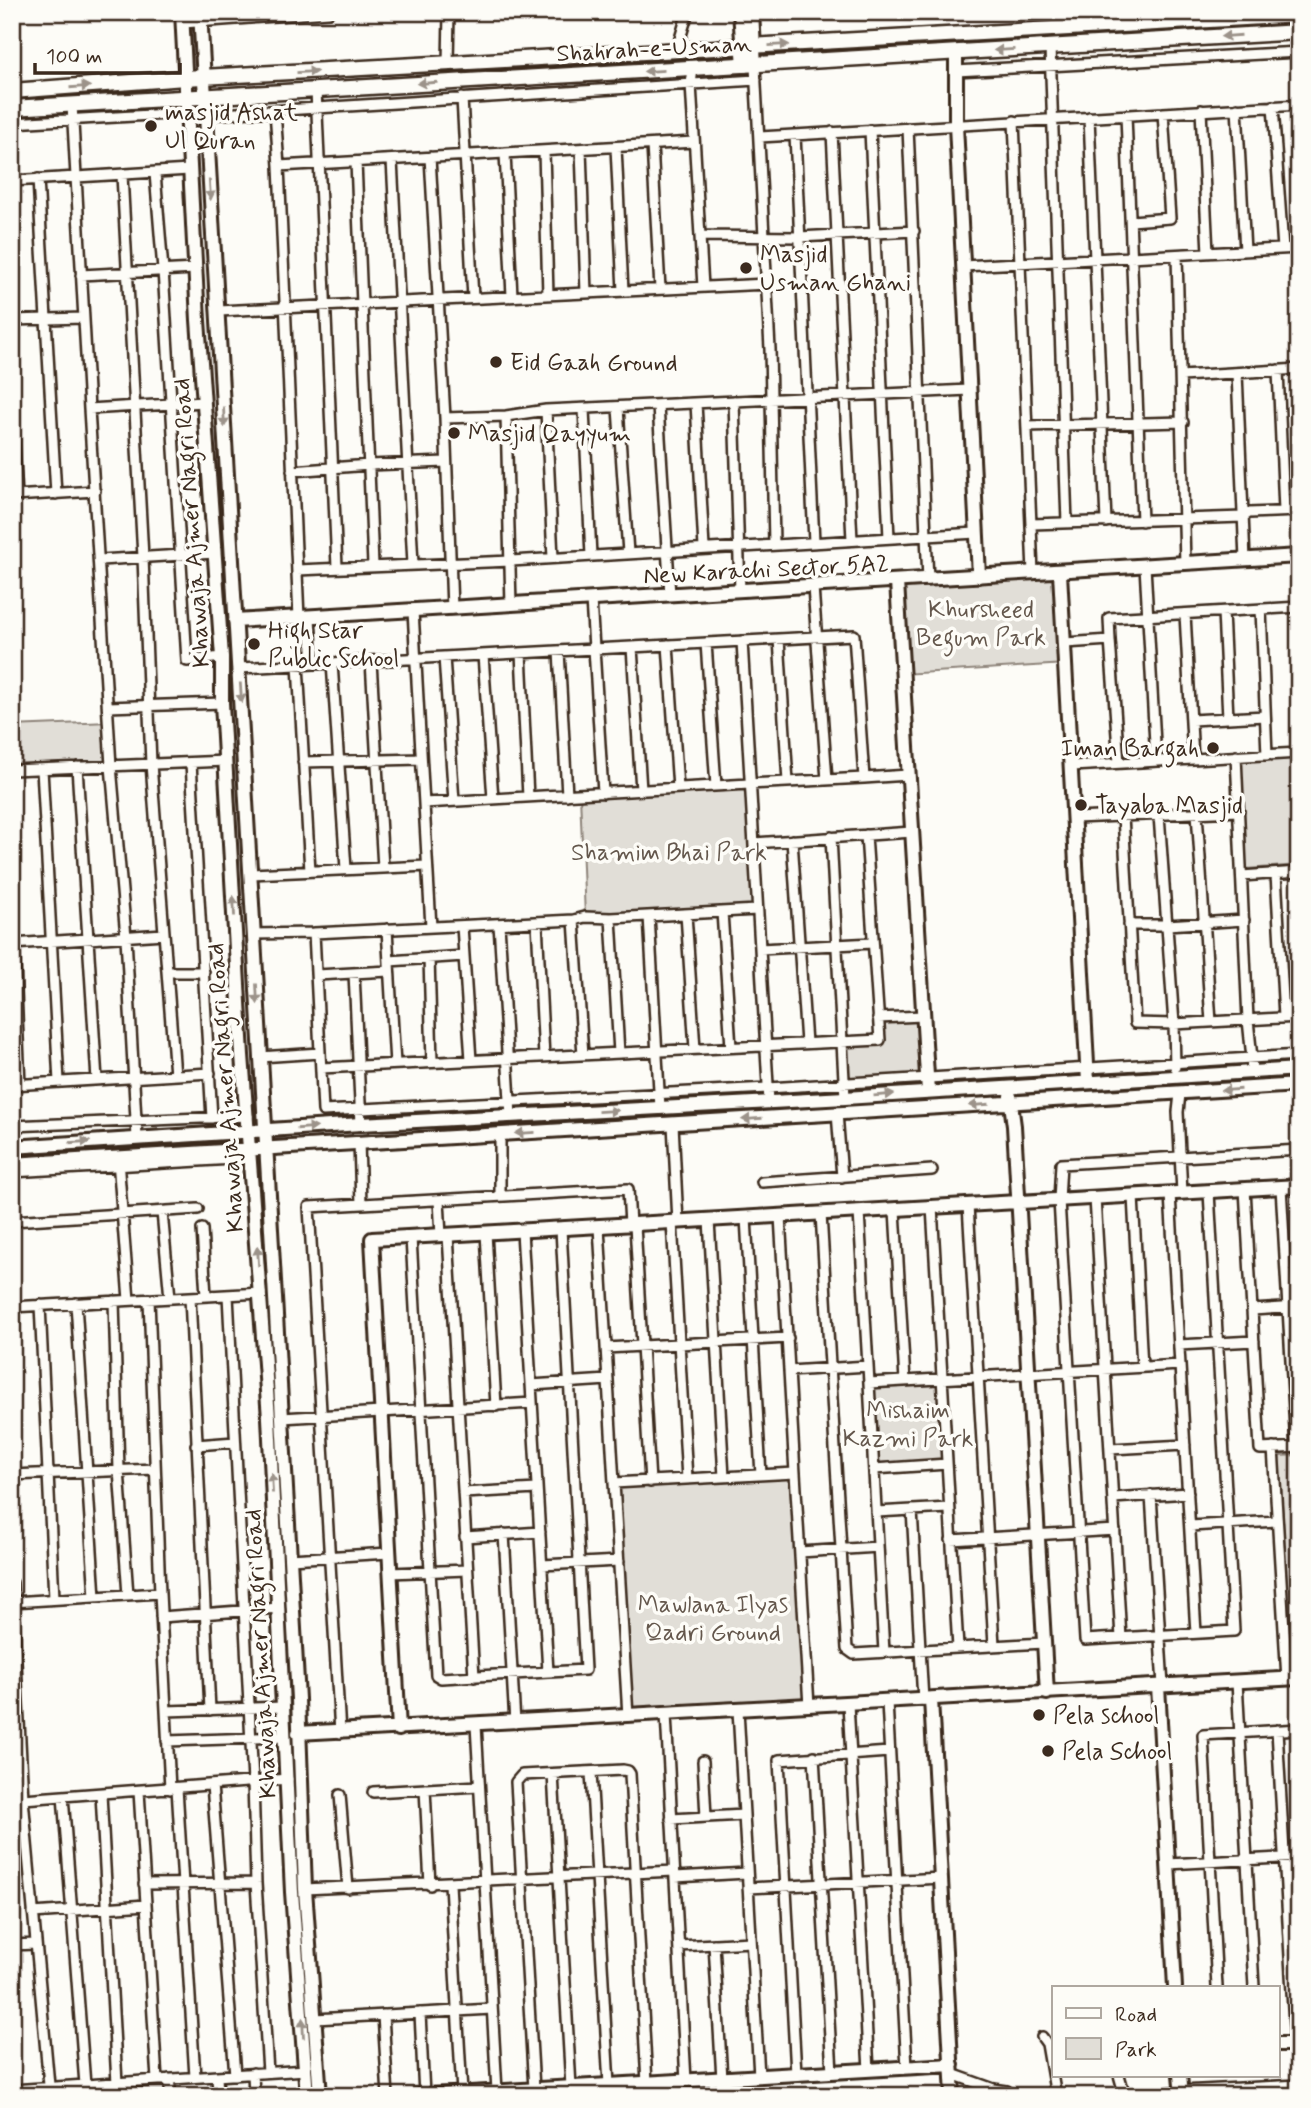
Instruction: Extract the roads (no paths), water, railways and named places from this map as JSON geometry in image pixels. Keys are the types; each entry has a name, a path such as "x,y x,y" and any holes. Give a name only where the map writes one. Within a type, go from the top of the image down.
{"main road":[{"name":"Shahrah-e-Usman","path":"12,91 185,78 676,52 1179,17 1299,15"},
{"name":"Shahrah-e-Usman","path":"12,108 73,112 186,106 204,98 316,90 692,76 956,53 1299,32"}],"street":[{"path":"183,18 329,12"},
{"path":"447,64 449,12"},
{"path":"676,52 688,12"},
{"path":"740,12 752,70 760,137 774,544"},
{"path":"748,47 752,12"},
{"name":"Khawaja Ajmer Nagri Road","path":"200,17 290,1559 283,1707 292,1735 288,1779 295,1808 305,1889 320,2096"},
{"name":"Khawaja Ajmer Nagri Road","path":"183,18 195,268 222,657 222,703 241,1041 261,1293 279,1608 287,1643 295,1808 292,1892 307,2096"},
{"path":"1049,48 1067,523"},
{"path":"956,71 1299,52"},
{"path":"956,53 956,125 979,576"},
{"path":"205,115 462,98 692,76 703,287"},
{"path":"316,90 337,567"},
{"path":"462,98 473,298"},
{"path":"760,137 1299,105"},
{"path":"1273,106 1283,249"},
{"path":"1237,108 1245,251"},
{"path":"1201,110 1208,253"},
{"path":"275,111 297,570 313,664"},
{"path":"12,123 73,112 83,318 111,766 126,937 136,1138"},
{"path":"1131,221 1170,218 1163,113"},
{"path":"1126,115 1142,521"},
{"path":"1089,117 1106,522"},
{"path":"1014,121 1033,573"},
{"path":"908,128 928,579"},
{"path":"870,130 889,538"},
{"path":"832,132 852,540"},
{"path":"795,135 814,542"},
{"path":"279,166 694,142"},
{"path":"652,145 660,289"},
{"path":"616,147 623,291"},
{"path":"581,149 586,293"},
{"path":"544,151 548,295"},
{"path":"505,153 512,296"},
{"path":"430,158 436,300 445,418 452,609"},
{"path":"392,160 413,564"},
{"path":"356,162 373,565"},
{"path":"12,181 190,170"},
{"path":"155,173 187,661 222,657"},
{"path":"122,174 143,557 151,764 175,1075"},
{"path":"38,179 55,494"},
{"path":"700,236 799,237 914,231"},
{"path":"194,244 213,242"},
{"path":"963,266 1299,248"},
{"path":"1177,255 1185,564"},
{"path":"81,275 195,268"},
{"path":"219,311 767,284"},
{"path":"12,320 83,318"},
{"path":"1181,376 1299,369"},
{"path":"1278,370 1283,511"},
{"path":"1237,373 1245,560"},
{"path":"445,418 808,396 969,390"},
{"path":"734,401 740,591"},
{"path":"89,409 204,402"},
{"path":"696,403 704,548"},
{"path":"658,405 670,596"},
{"path":"618,408 628,553"},
{"path":"584,409 591,556"},
{"path":"12,410 15,496 95,491"},
{"path":"546,410 553,558"},
{"path":"506,416 511,605"},
{"path":"1027,426 1183,422"},
{"path":"292,471 446,462"},
{"path":"211,485 228,484"},
{"path":"1032,524 1243,517 1249,513 1299,511"},
{"path":"297,570 511,561 976,533"},
{"path":"100,560 215,553"},
{"name":"New Karachi Sector 5A2","path":"235,621 1060,573 1299,556"},
{"path":"1145,566 1156,761"},
{"path":"1060,573 1088,1082"},
{"path":"897,582 928,1091"},
{"path":"813,587 827,780"},
{"path":"591,600 603,793"},
{"path":"1119,763 1109,618 1298,607 1299,614"},
{"path":"1261,610 1267,755"},
{"path":"413,611 431,927"},
{"path":"1223,612 1228,718"},
{"path":"1185,614 1193,759"},
{"path":"239,668 855,635 864,778"},
{"path":"779,639 788,782"},
{"path":"1065,643 1110,640"},
{"path":"742,641 769,1102"},
{"path":"706,643 716,786"},
{"path":"668,645 678,788"},
{"path":"632,647 641,790"},
{"path":"559,651 567,795"},
{"path":"521,653 528,797"},
{"path":"484,655 493,799"},
{"path":"444,657 454,802"},
{"path":"371,661 383,868"},
{"path":"332,663 346,869"},
{"path":"298,665 310,871"},
{"path":"108,707 222,703"},
{"path":"1191,720 1265,716"},
{"path":"224,724 243,722"},
{"path":"1072,766 1299,753"},
{"path":"1236,756 1251,1072"},
{"path":"303,762 421,758"},
{"path":"12,770 226,761"},
{"path":"191,763 212,1118"},
{"path":"77,767 97,1080"},
{"path":"42,769 59,1082"},
{"path":"424,803 908,775"},
{"path":"1075,818 1239,811"},
{"path":"1197,813 1211,1022"},
{"path":"1159,815 1174,1024 1175,1078"},
{"path":"1123,816 1135,1023 1174,1024 1299,1017"},
{"path":"754,843 912,832"},
{"path":"321,1068 880,1040 866,835"},
{"path":"831,837 845,1098"},
{"path":"792,840 806,1043"},
{"path":"251,874 427,866"},
{"path":"1242,876 1299,872"},
{"path":"1276,874 1284,1017"},
{"path":"12,898 16,1084 210,1073"},
{"path":"253,934 757,910"},
{"path":"722,912 731,1047"},
{"path":"686,914 695,1049"},
{"path":"649,916 660,1108"},
{"path":"611,918 619,1053"},
{"path":"574,920 583,1055"},
{"path":"1129,925 1244,920"},
{"path":"537,922 544,1057"},
{"path":"499,924 512,1116"},
{"path":"462,926 471,1060"},
{"path":"387,929 395,1064"},
{"path":"314,933 323,1111 768,1088 1299,1055"},
{"path":"14,944 164,934"},
{"path":"760,949 873,943"},
{"path":"317,975 354,973 429,958 464,957"},
{"path":"429,958 432,1062"},
{"path":"167,972 204,972"},
{"path":"354,973 361,1124"},
{"path":"878,1018 923,1016"},
{"path":"260,1057 320,1053"},
{"path":"12,1147 1299,1069"},
{"path":"12,1164 250,1154 265,1150 359,1142 1299,1085"},
{"path":"1009,1087 1047,1693"},
{"path":"1180,1094 1178,1112 1181,1156 1176,1193 1179,1345 1196,1633"},
{"path":"837,1113 842,1177"},
{"path":"12,1126 248,1116"},
{"path":"673,1124 687,1479"},
{"path":"500,1134 500,1196"},
{"path":"359,1142 361,1204"},
{"path":"1209,1192 1234,1631 1085,1640 1059,1200 1061,1164 1299,1150"},
{"path":"12,1172 118,1161"},
{"path":"118,1161 129,1300"},
{"path":"762,1182 933,1170"},
{"path":"399,1729 370,1243 374,1238 1299,1186"},
{"path":"1245,1189 1260,1449 1297,1447 1281,1187"},
{"path":"340,1733 309,1207 628,1189 633,1225 650,1482"},
{"path":"1133,1196 1142,1367"},
{"path":"1096,1198 1121,1637"},
{"path":"439,1200 458,1408 474,1677"},
{"path":"968,1205 994,1645"},
{"path":"932,1208 958,1647"},
{"path":"12,1221 198,1209"},
{"path":"895,1210 905,1381"},
{"path":"162,1212 170,1298"},
{"path":"859,1212 884,1652"},
{"path":"821,1214 847,1649 854,1654 1044,1643"},
{"path":"780,1216 809,1706"},
{"path":"746,1218 761,1475"},
{"path":"709,1220 724,1477"},
{"path":"599,1227 628,1716"},
{"path":"202,1229 206,1296"},
{"path":"411,1238 436,1675 441,1678 474,1677 587,1668 561,1229"},
{"path":"523,1231 548,1672"},
{"path":"486,1233 496,1406"},
{"path":"12,1307 261,1293"},
{"path":"228,1295 256,1883 268,2072"},
{"path":"190,1297 210,1710"},
{"path":"149,1299 167,1741 183,1884 195,2077"},
{"path":"114,1301 119,1471 128,1595"},
{"path":"76,1303 94,1597"},
{"path":"40,1305 54,1598"},
{"path":"1252,1310 1299,1307"},
{"path":"606,1348 788,1338"},
{"path":"1179,1345 1254,1341"},
{"path":"869,1383 1180,1365"},
{"path":"789,1371 868,1366"},
{"path":"531,1385 608,1380"},
{"path":"282,1418 533,1404"},
{"path":"196,1445 234,1442"},
{"path":"1110,1449 1185,1445"},
{"path":"167,1741 1293,1679 1277,1521 1273,1448"},
{"path":"874,1469 947,1464"},
{"path":"12,1475 155,1469"},
{"path":"614,1483 795,1473"},
{"path":"463,1493 537,1489"},
{"path":"1113,1497 1188,1493"},
{"path":"1151,1495 1175,1986"},
{"path":"876,1512 949,1508"},
{"path":"912,1510 920,1650 927,1699 941,1878 953,2096"},
{"path":"1190,1526 1277,1521"},
{"path":"951,1540 1115,1530"},
{"path":"466,1537 540,1532"},
{"path":"504,1534 515,1723"},
{"path":"800,1552 878,1547"},
{"path":"290,1559 388,1553"},
{"path":"542,1565 619,1561"},
{"path":"390,1573 467,1570"},
{"path":"12,1583 16,1760 23,1800 50,2092"},
{"path":"13,1602 160,1593"},
{"path":"162,1617 279,1608"},
{"path":"1237,1682 1254,1986"},
{"path":"887,1702 907,2068"},
{"path":"848,1704 869,2070"},
{"path":"166,1711 283,1707"},
{"path":"738,1710 759,2076"},
{"path":"666,1714 686,2081"},
{"path":"476,1725 492,2009 492,2093"},
{"path":"1217,1986 1203,1735 1299,1729"},
{"path":"1277,1730 1297,2044"},
{"path":"796,2074 779,1760 889,1752"},
{"path":"814,1756 832,2072"},
{"path":"703,1761 706,1817"},
{"path":"534,2089 516,1782 522,1775 622,1770 630,1774 647,2083"},
{"path":"591,1772 609,2085"},
{"path":"554,1774 571,2087"},
{"path":"23,1800 288,1779"},
{"path":"212,1786 235,2075"},
{"path":"373,1792 479,1786"},
{"path":"425,1789 430,1885"},
{"path":"139,1791 157,2080"},
{"path":"102,1794 117,2083"},
{"path":"340,1795 348,1888"},
{"path":"63,1796 85,2085"},
{"path":"671,1819 744,1815"},
{"path":"1168,1864 1299,1857"},
{"path":"305,1889 635,1873 747,1873"},
{"path":"748,1888 941,1878"},
{"path":"144,1884 256,1883"},
{"path":"450,1884 462,2093"},
{"path":"33,1913 146,1905"},
{"path":"679,1946 751,1942"},
{"path":"12,1945 35,1944"},
{"path":"714,1944 723,2096"},
{"path":"315,2019 492,2009"},
{"path":"419,2013 424,2095"},
{"path":"383,2015 388,2096"},
{"path":"1042,2037 1047,2044 1052,2073"},
{"path":"417,2096 907,2068 952,2070 994,2089 1007,2091"},
{"path":"12,2090 50,2092 85,2085 306,2070"},
{"path":"253,2073 254,2096"},
{"path":"217,2076 218,2096"},
{"path":"1053,2076 1056,2096"},
{"path":"1119,2076 1125,2096"},
{"path":"1180,2076 1181,2094"},
{"path":"169,2079 171,2096"},
{"path":"1145,2096 1299,2085"}],"place":[{"name":"masjid Ashat Ul Quran","path":"151,126"},
{"name":"Masjid Usman Ghani","path":"746,268"},
{"name":"Eid Gaah Ground","path":"496,362"},
{"name":"Masjid Qayyum","path":"454,433"},
{"name":"High Star Public School","path":"254,644"},
{"name":"Iman Bargah","path":"1213,748"},
{"name":"Tayaba Masjid","path":"1081,805"},
{"name":"Pela school","path":"1039,1715"},
{"name":"Pela School","path":"1048,1751"}],"park label":[{"name":"Khursheed Begum Park","path":"981,623"},
{"name":"Shamim Bhai Park","path":"669,852"},
{"name":"Mishaim Kazmi Park","path":"908,1424"},
{"name":"Mawlana Ilyas Qadri Ground","path":"713,1618"}]}
